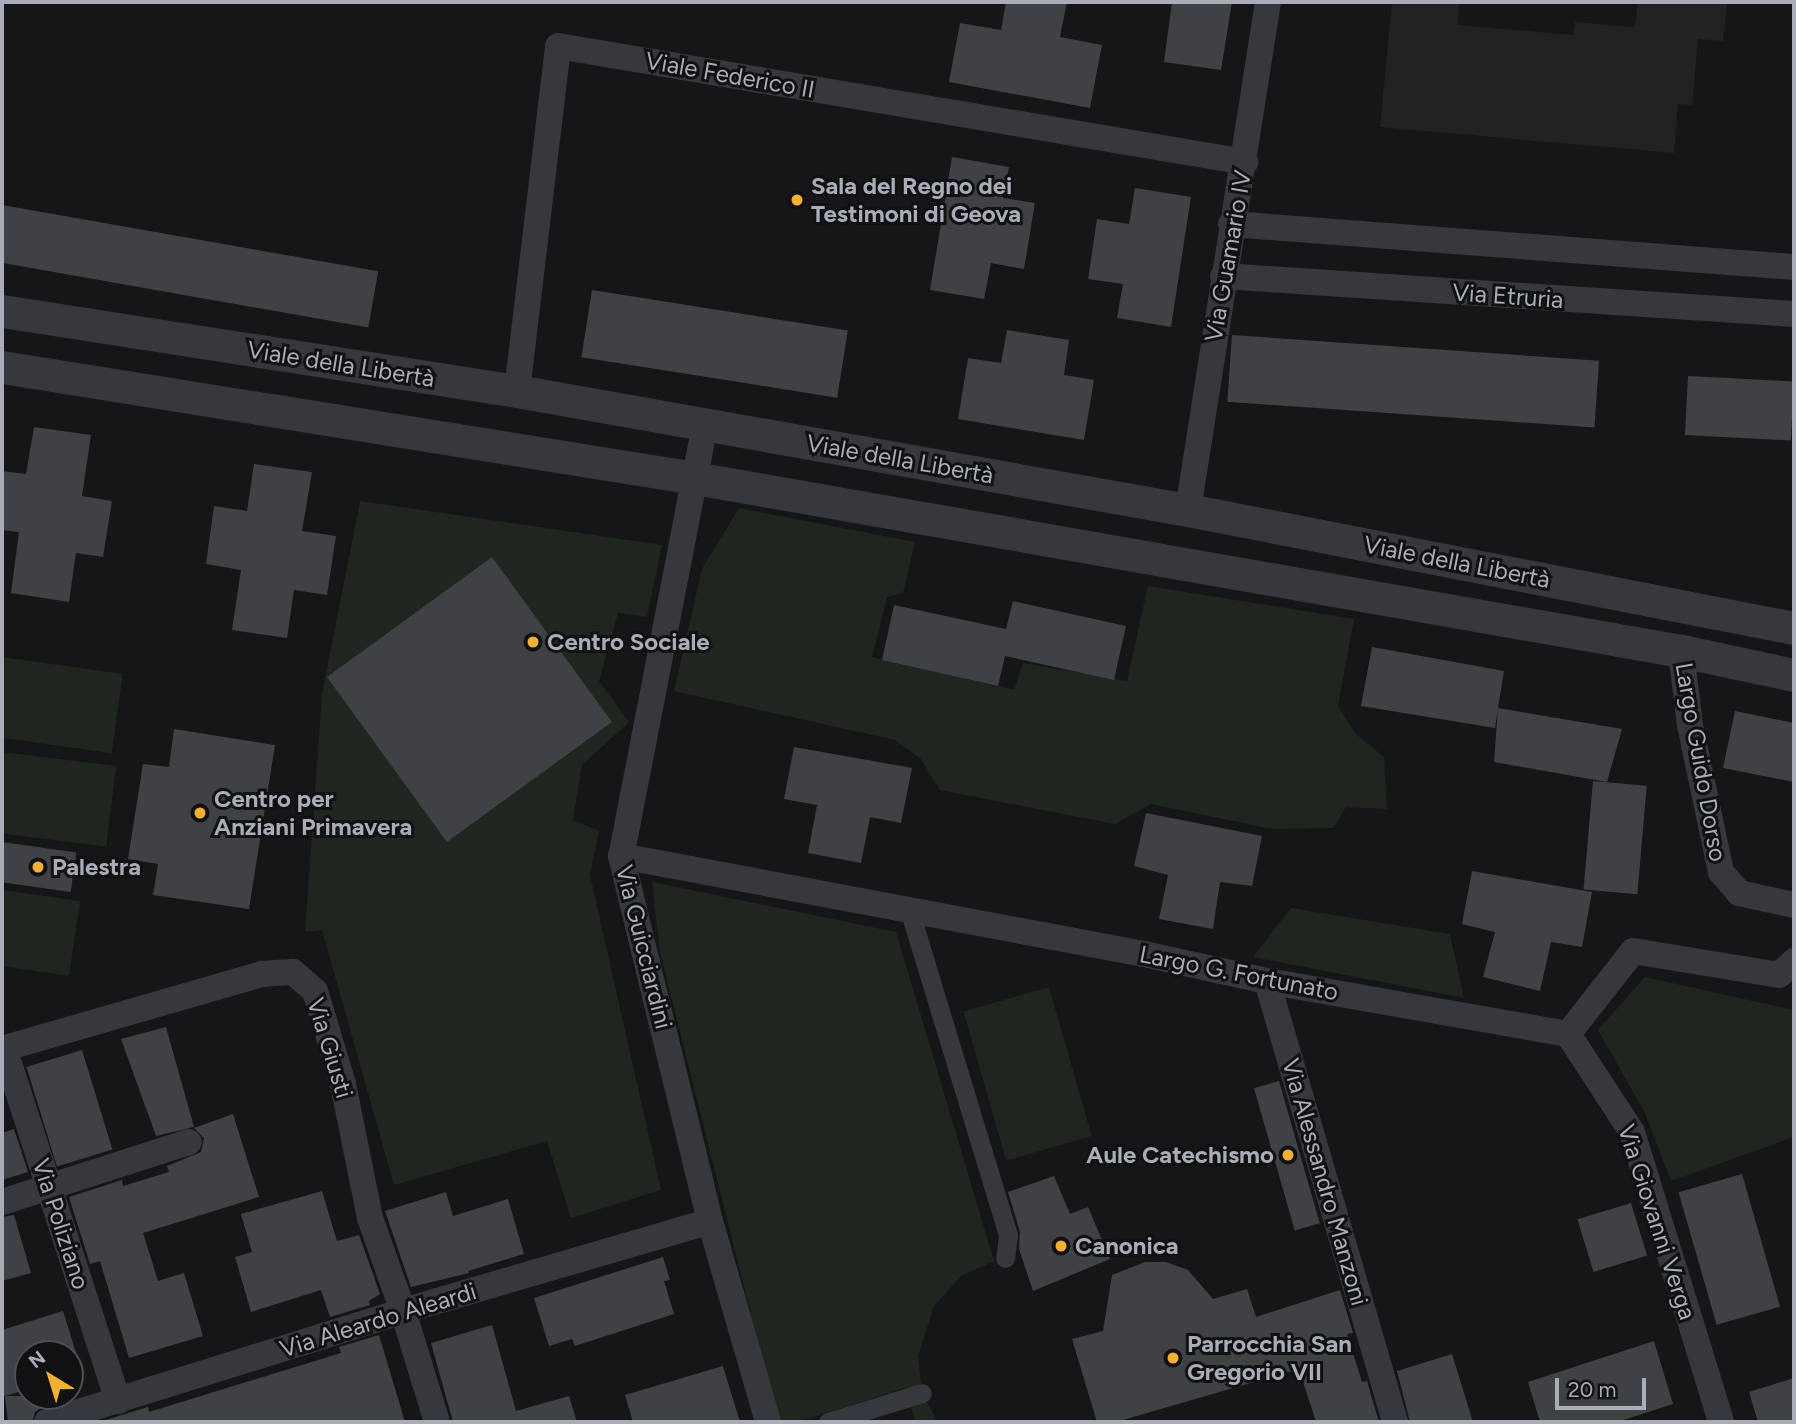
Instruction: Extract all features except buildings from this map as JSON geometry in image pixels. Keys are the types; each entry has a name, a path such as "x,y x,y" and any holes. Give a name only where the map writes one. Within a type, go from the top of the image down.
{"street":[{"name":"Via Guamario IV","path":"1188,510 1231,224 1245,162 1268,2"},
{"name":"Viale Federico II","path":"517,391 558,46 1245,162"},
{"name":"Via Etruria","path":"1231,224 1794,267"},
{"name":"Via Etruria","path":"1223,276 1794,314"},
{"name":"Viale della Libertà","path":"2,312 517,391 1188,510 1794,628"},
{"name":"Viale della Libertà","path":"2,367 695,478 1681,651 1794,675"},
{"name":"Via Guicciardini","path":"705,425 621,856 710,1221 768,1422"},
{"name":"Largo Guido Dorso","path":"1681,651 1690,725 1721,872 1739,893 1794,905"},
{"name":"Largo G. Fortunato","path":"621,856 1131,951 1267,981 1568,1034"},
{"path":"909,909 1008,1235 1005,1258"},
{"path":"1568,1034 1633,951 1779,975 1794,961"},
{"name":"Via Giusti","path":"3,1049 262,974 293,972 315,990 344,1084 370,1218 403,1311 437,1422"},
{"name":"Via Alessandro Manzoni","path":"1267,981 1395,1422"},
{"name":"Via Giovanni Verga","path":"1568,1034 1632,1132 1721,1422"},
{"name":"Via Poliziano","path":"3,1049 118,1401"},
{"path":"2,1202 189,1142"},
{"name":"Via Aleardo Aleardi","path":"47,1422 403,1311 710,1221"},
{"path":"828,1422 922,1393"}],"shaded area":[{"path":"1392,2 1459,2 1458,25 1573,35 1575,22 1635,27 1638,2 1727,2 1723,41 1698,39 1692,105 1678,104 1674,153 1380,127"},
{"path":"360,501 662,545 647,617 618,613 599,681 629,722 582,765 573,820 599,831 590,875 661,1190 571,1218 547,1141 394,1185 322,930 305,932 322,694"},
{"path":"739,508 915,542 903,593 887,597 872,657 1014,690 1023,663 1127,681 1148,586 1354,619 1338,706 1356,734 1384,757 1387,809 1346,807 1333,828 1272,829 1151,804 1115,824 940,790 921,759 895,740 674,691 702,569"},
{"path":"2,657 123,674 112,753 2,738"},
{"path":"2,752 116,766 106,846 2,834"},
{"path":"652,882 896,932 994,1261 961,1276 934,1306 918,1356 922,1393 938,1422 916,1422 905,1388 798,1422 778,1422 660,952"},
{"path":"2,890 80,901 69,976 2,966"},
{"path":"1291,908 1450,934 1464,998 1253,957"},
{"path":"1645,977 1794,1010 1794,1137 1671,1181 1645,1113 1598,1030"},
{"path":"1049,987 1092,1136 1006,1161 963,1012"}],"place":[{"name":"Sala del Regno dei Testimoni di Geova","path":"797,200"},
{"name":"Centro Sociale","path":"533,642"},
{"name":"Centro per Anziani Primavera","path":"200,813"},
{"name":"Palestra","path":"38,867"},
{"name":"Aule Catechismo","path":"1288,1155"},
{"name":"Canonica","path":"1061,1246"},
{"name":"Parrocchia San Gregorio VII","path":"1173,1358"}]}
